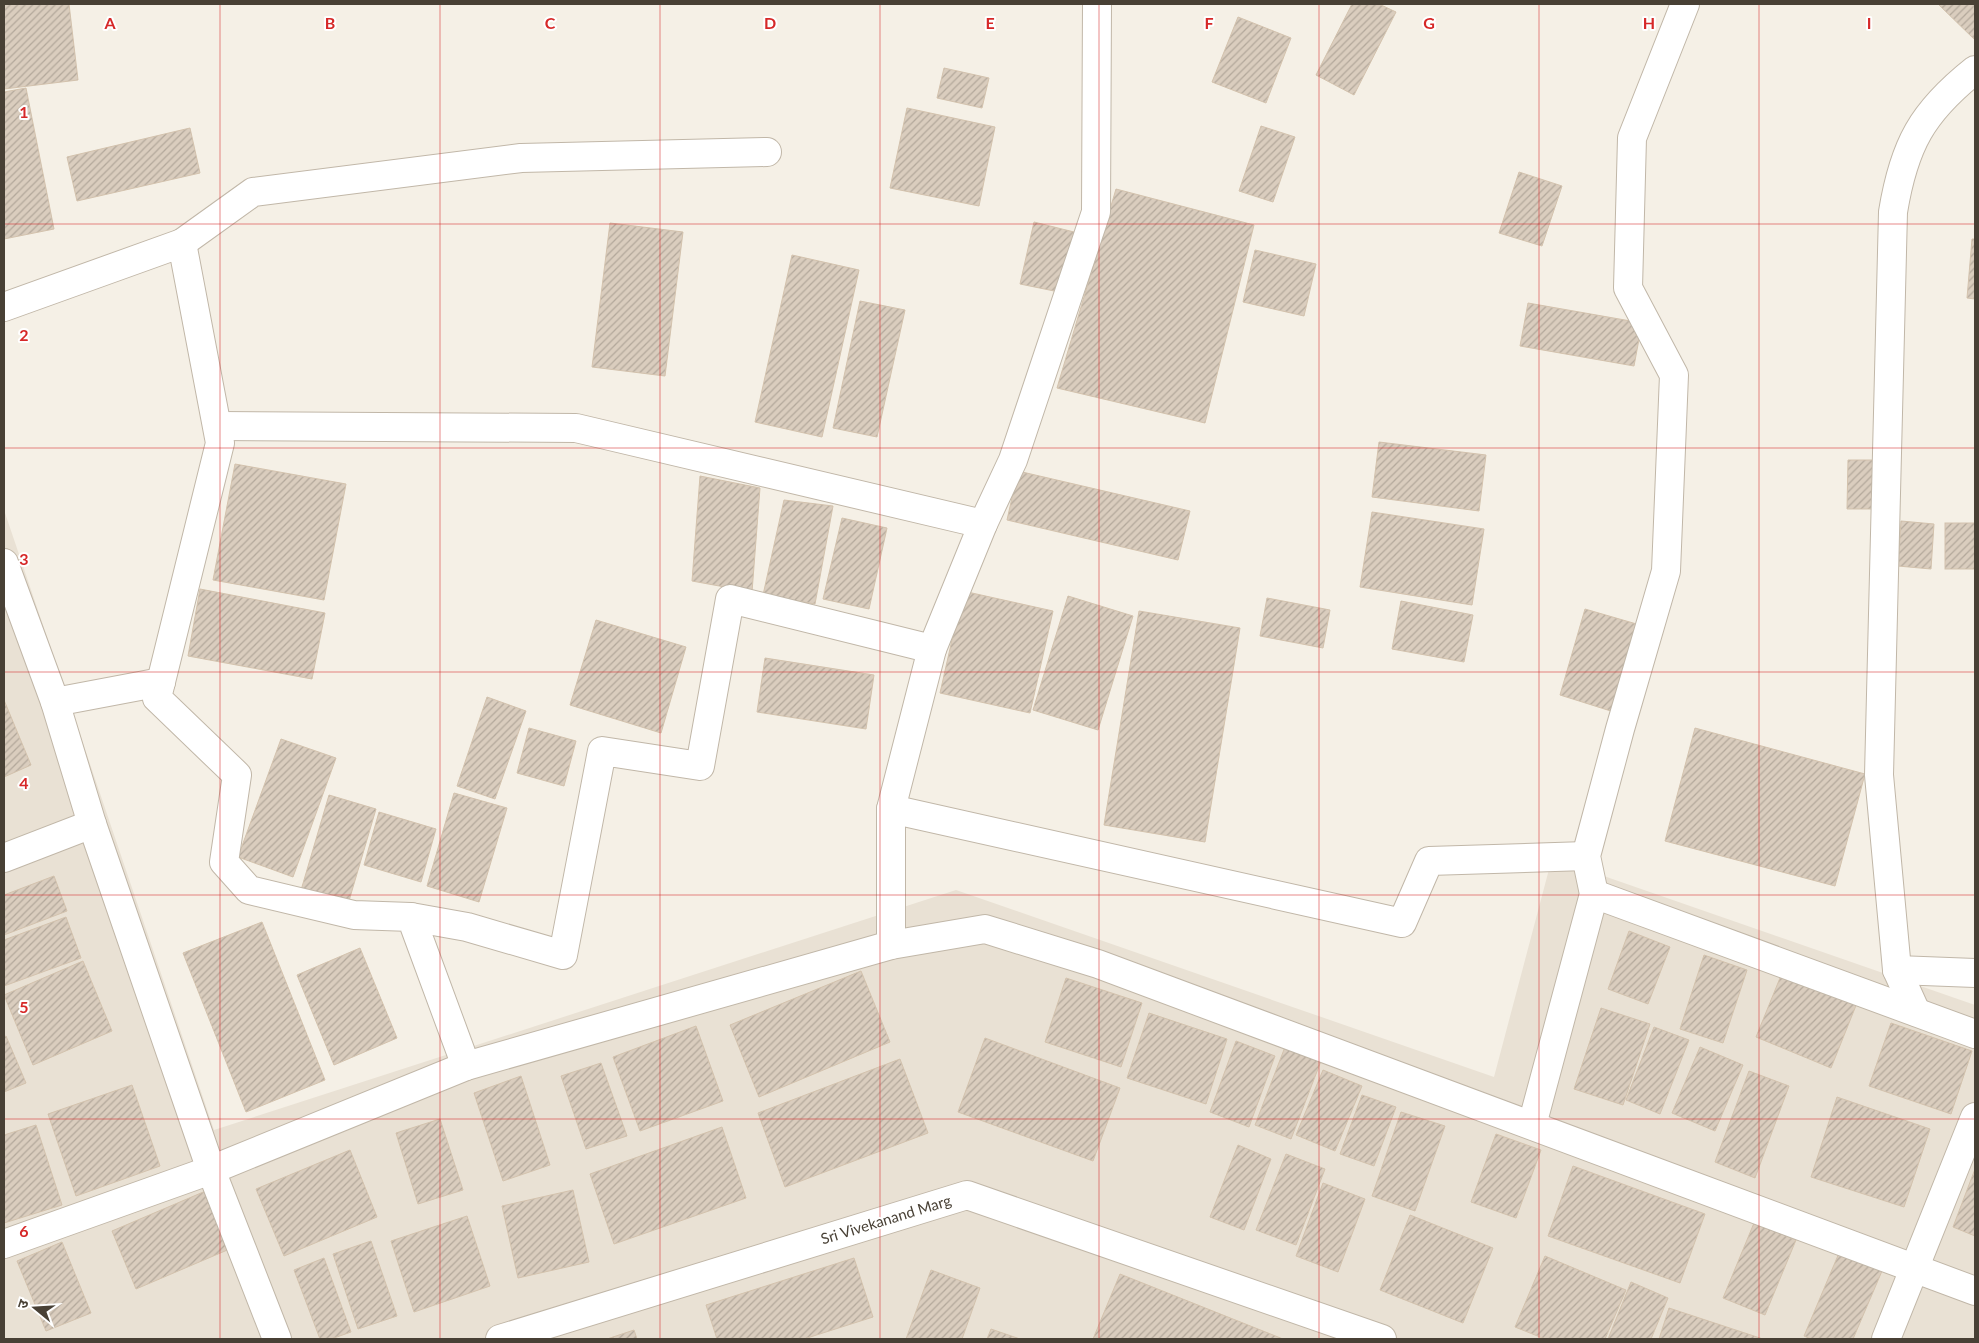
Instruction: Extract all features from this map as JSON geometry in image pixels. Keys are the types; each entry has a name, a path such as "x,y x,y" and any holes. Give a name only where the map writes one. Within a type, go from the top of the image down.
{"street":[{"path":"891,945 891,809 932,649 983,524 1013,460 1096,212 1097,4"},
{"path":"1532,1126 1594,894 1586,856 1620,728 1666,570 1674,375 1628,288 1632,138 1685,4"},
{"path":"1916,1012 1897,970 1879,775 1893,212 1898,178 1910,146 1947,92 1975,70"},
{"path":"4,307 182,243 252,192 521,158 767,152"},
{"path":"182,243 220,443 158,698 237,775 224,862 249,890 354,915 412,917 467,927 563,955 602,751 700,766 730,599 932,649"},
{"path":"218,426 576,428 983,524"},
{"path":"4,563 55,702 92,824 211,1170 276,1339"},
{"path":"55,702 161,682"},
{"path":"891,809 1402,923 1429,861 1586,856"},
{"path":"4,858 92,824"},
{"path":"1594,894 1975,1034"},
{"path":"412,917 466,1066"},
{"path":"4,1244 211,1170 466,1066 891,945 985,929 1098,964 1975,1291"},
{"path":"1897,970 1975,973"},
{"path":"1886,1339 1975,1117"},
{"name":"Sri Vivekanand Marg","path":"500,1339 967,1195 1382,1339"}],"shaded area":[{"path":"4,510 214,1130 956,890 1494,1077 1552,858 1975,1005 1975,1339 4,1339"}],"building":[{"path":"4,4 69,4 78,80 4,89"},
{"path":"1352,4 1379,4 1396,12 1354,95 1316,75"},
{"path":"1938,4 1975,4 1975,40"},
{"path":"1238,17 1291,38 1266,103 1212,82"},
{"path":"944,68 989,78 982,108 937,98"},
{"path":"26,88 54,229 4,239 4,92"},
{"path":"907,108 995,127 979,206 890,188"},
{"path":"1261,126 1295,137 1273,202 1239,191"},
{"path":"190,128 200,173 77,201 67,157"},
{"path":"1519,172 1562,186 1542,246 1499,233"},
{"path":"1116,189 1254,225 1205,423 1057,388"},
{"path":"1034,222 1078,233 1064,293 1020,284"},
{"path":"610,223 683,232 665,376 592,367"},
{"path":"1972,239 1975,239 1975,299 1967,298"},
{"path":"1255,250 1316,264 1304,316 1243,302"},
{"path":"792,255 859,270 822,437 755,422"},
{"path":"860,301 905,310 877,437 833,428"},
{"path":"1528,303 1642,323 1634,366 1520,346"},
{"path":"1379,442 1486,455 1479,511 1372,497"},
{"path":"1848,460 1881,460 1881,509 1847,509"},
{"path":"235,464 346,484 324,600 213,580"},
{"path":"1018,471 1190,511 1178,560 1007,520"},
{"path":"700,476 760,488 752,592 692,581"},
{"path":"784,500 833,506 815,604 763,595"},
{"path":"1372,512 1484,529 1472,605 1360,587"},
{"path":"842,518 887,528 869,609 823,599"},
{"path":"1901,521 1934,524 1931,569 1898,566"},
{"path":"1945,523 1975,523 1975,569 1945,569"},
{"path":"200,589 325,613 312,679 188,656"},
{"path":"963,591 1053,611 1030,713 940,693"},
{"path":"1068,596 1133,616 1098,730 1033,710"},
{"path":"1267,598 1330,610 1323,648 1260,636"},
{"path":"1401,601 1473,615 1464,662 1392,649"},
{"path":"1585,609 1640,625 1614,712 1560,695"},
{"path":"1139,611 1240,628 1205,842 1104,825"},
{"path":"596,620 686,647 661,733 570,705"},
{"path":"765,658 874,675 866,729 757,712"},
{"path":"487,697 526,711 495,799 457,786"},
{"path":"4,700 31,765 4,777"},
{"path":"529,728 576,741 564,786 517,773"},
{"path":"1695,728 1865,774 1835,886 1665,841"},
{"path":"281,739 336,758 293,877 238,857"},
{"path":"454,793 507,808 479,902 427,886"},
{"path":"329,795 376,809 346,911 299,897"},
{"path":"379,812 436,829 421,882 364,865"},
{"path":"54,876 67,911 4,935 4,895"},
{"path":"66,917 81,958 4,986 4,940"},
{"path":"262,922 325,1080 246,1112 183,953"},
{"path":"1629,931 1670,947 1648,1004 1608,989"},
{"path":"360,948 397,1038 334,1065 297,975"},
{"path":"1704,955 1747,970 1723,1043 1680,1029"},
{"path":"83,961 112,1031 33,1065 4,995"},
{"path":"861,971 890,1042 759,1097 730,1025"},
{"path":"1782,973 1857,1003 1831,1068 1756,1037"},
{"path":"1066,978 1142,1003 1121,1067 1045,1042"},
{"path":"1601,1008 1650,1024 1623,1105 1574,1089"},
{"path":"1149,1013 1227,1039 1206,1104 1127,1078"},
{"path":"1891,1023 1972,1051 1951,1114 1869,1086"},
{"path":"696,1026 723,1101 640,1131 613,1057"},
{"path":"1654,1027 1689,1040 1660,1114 1626,1100"},
{"path":"6,1036 26,1083 4,1092 4,1037"},
{"path":"985,1038 1120,1088 1093,1161 958,1112"},
{"path":"1236,1041 1275,1056 1249,1127 1210,1112"},
{"path":"1285,1047 1321,1061 1291,1139 1255,1125"},
{"path":"1700,1047 1743,1065 1715,1131 1672,1113"},
{"path":"900,1059 928,1133 785,1187 758,1113"},
{"path":"601,1063 627,1136 586,1149 561,1076"},
{"path":"1323,1070 1362,1086 1335,1151 1296,1135"},
{"path":"1749,1071 1789,1086 1755,1178 1715,1162"},
{"path":"521,1076 550,1165 503,1181 474,1093"},
{"path":"132,1085 160,1166 76,1196 48,1114"},
{"path":"1362,1095 1396,1107 1374,1166 1340,1154"},
{"path":"1837,1097 1930,1129 1904,1207 1811,1177"},
{"path":"1401,1112 1445,1126 1415,1211 1372,1196"},
{"path":"440,1119 463,1190 418,1204 396,1133"},
{"path":"36,1125 62,1205 4,1223 4,1135"},
{"path":"722,1127 746,1198 614,1244 590,1174"},
{"path":"1496,1134 1541,1150 1516,1218 1471,1202"},
{"path":"1238,1145 1271,1159 1244,1230 1210,1217"},
{"path":"350,1150 377,1217 284,1256 256,1189"},
{"path":"1286,1154 1325,1169 1296,1245 1256,1230"},
{"path":"1573,1166 1705,1214 1680,1283 1548,1236"},
{"path":"1975,1169 1975,1236 1953,1227"},
{"path":"1323,1183 1365,1199 1338,1272 1296,1256"},
{"path":"208,1190 232,1248 136,1289 112,1231"},
{"path":"573,1190 589,1262 518,1278 502,1206"},
{"path":"1410,1215 1493,1248 1463,1323 1380,1290"},
{"path":"467,1216 490,1286 414,1312 391,1241"},
{"path":"1754,1223 1796,1240 1765,1315 1723,1298"},
{"path":"371,1241 397,1316 358,1329 333,1254"},
{"path":"62,1242 91,1313 46,1331 17,1261"},
{"path":"1839,1253 1882,1271 1853,1339 1811,1339 1804,1336"},
{"path":"1545,1256 1626,1290 1605,1339 1545,1339 1515,1327"},
{"path":"324,1258 351,1332 331,1339 320,1339 294,1270"},
{"path":"854,1258 873,1317 804,1339 717,1339 706,1305"},
{"path":"931,1270 980,1288 962,1339 906,1339"},
{"path":"1120,1274 1283,1339 1093,1339"},
{"path":"1631,1282 1668,1298 1651,1339 1608,1339"},
{"path":"1669,1308 1763,1339 1659,1339"},
{"path":"991,1329 1020,1339 987,1339"},
{"path":"634,1330 637,1339 607,1339"}]}
